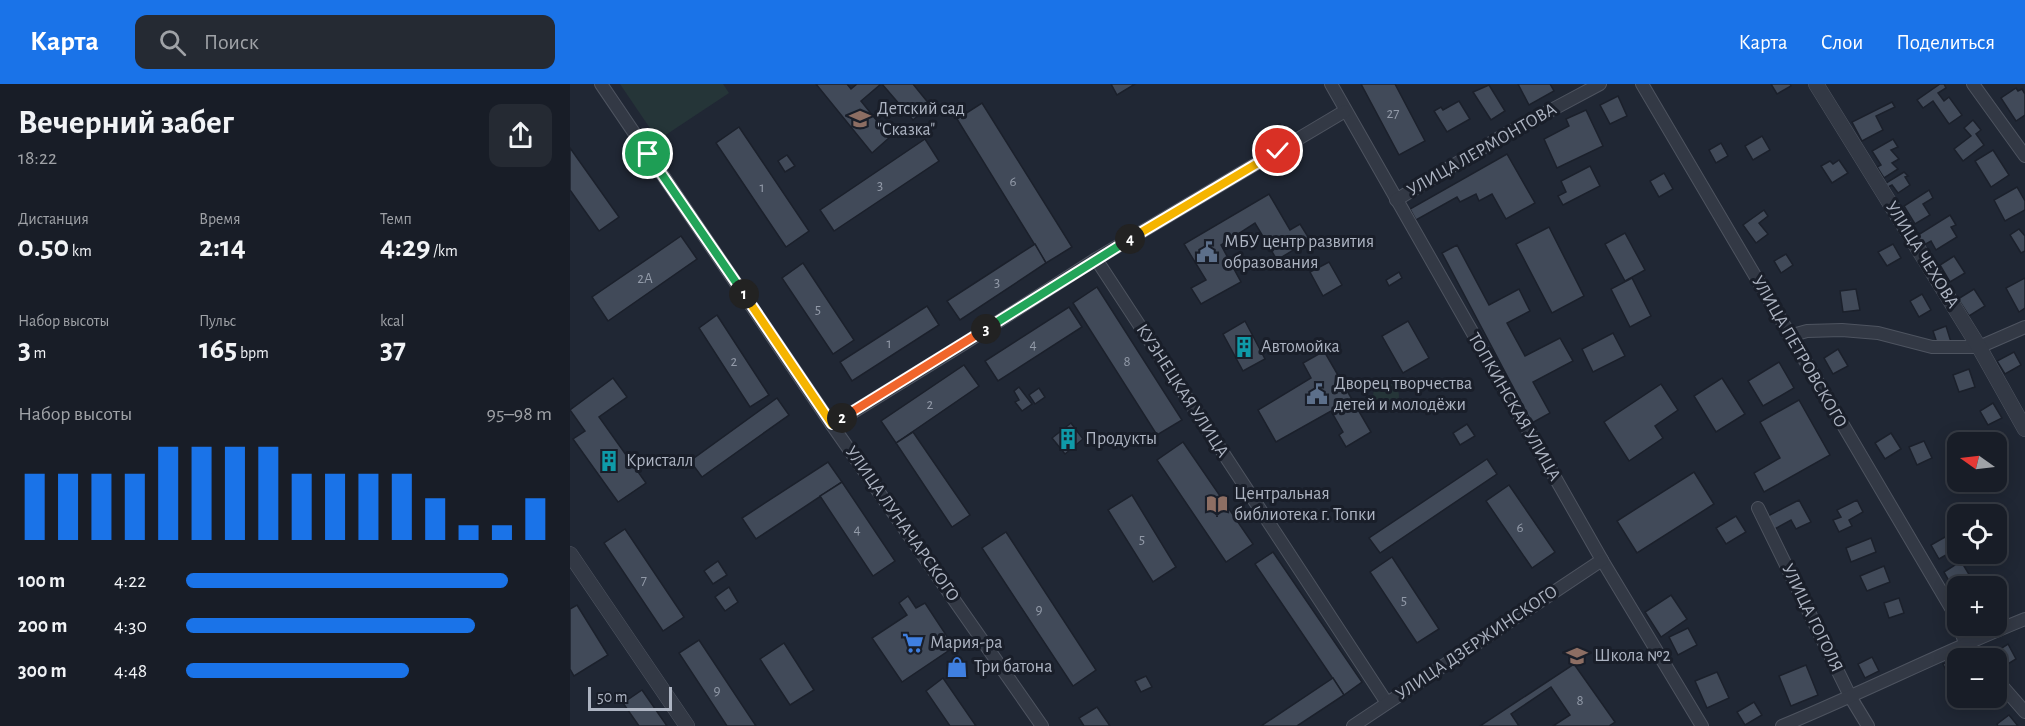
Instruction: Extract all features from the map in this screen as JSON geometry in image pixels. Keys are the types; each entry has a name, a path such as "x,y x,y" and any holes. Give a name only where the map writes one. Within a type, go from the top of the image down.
{"street":[{"name":"УЛИЦА ЛУНАЧАРСКОГО","path":"601,84 832,424 1042,726"},
{"name":"ТОПКИНСКАЯ УЛИЦА","path":"1331,84 1602,561 1702,726"},
{"name":"УЛИЦА ЛЕРМОНТОВА","path":"1396,200 1499,138 1599,84"},
{"name":"УЛИЦА ПЕТРОВСКОГО","path":"1642,84 1947,602"},
{"name":"УЛИЦА ЧЕХОВА","path":"1816,84 1979,348 2025,429"},
{"path":"1973,84 2025,156"},
{"path":"832,424 965,343 1096,259 1345,111"},
{"name":"КУЗНЕЦКАЯ УЛИЦА","path":"1096,259 1388,703"},
{"path":"1789,336 1808,331 1842,330 1878,333 1932,347 1979,348 2025,327"},
{"name":"УЛИЦА ГОГОЛЯ","path":"1758,508 1851,698 1868,726"},
{"path":"570,554 687,726"},
{"name":"УЛИЦА ДЗЕРЖИНСКОГО","path":"1353,726 1602,561"},
{"path":"1782,726 1851,698 1965,643 2025,619"},
{"path":"1963,636 1970,648"},
{"path":"2007,692 2025,712"}],"shaded area":[{"path":"620,84 723,84 729,93 658,140"},
{"path":"1386,383 1395,387 1399,396 1395,405 1386,409 1377,405 1373,396 1377,387"}],"building":[{"name":"Детский сад \"Сказка\"","path":"816,84 847,84 851,89 857,84 881,84 861,101 890,137 872,153"},
{"name":"Детский сад \"Сказка\"","path":"882,84 913,84 930,105 913,120"},
{"path":"1111,84 1135,84 1117,95"},
{"path":"1361,84 1395,84 1425,141 1399,155"},
{"path":"1518,84 1550,84 1554,91 1529,105"},
{"path":"1771,84 1790,84 1791,86 1777,94"},
{"path":"1940,84 1944,84 1946,88 1938,93 1944,101 1949,97 1962,115 1949,124 1933,101 1923,108 1917,100"},
{"path":"1489,85 1505,111 1491,120 1473,92"},
{"path":"2016,88 2018,91 2022,89 2025,94 2025,115 2016,121 2001,98"},
{"path":"1618,96 1627,116 1610,124 1600,105"},
{"path":"1459,101 1470,119 1447,132 1434,111 1441,107 1443,110"},
{"path":"1892,102 1895,107 1876,116 1883,130 1862,141 1852,122"},
{"path":"982,103 1072,247 1046,263 957,119"},
{"path":"1586,110 1603,146 1557,168 1544,139 1569,126 1566,119"},
{"path":"1973,120 1981,130 1976,134 1984,145 1963,161 1954,149 1971,136 1964,128"},
{"path":"1280,124 1286,134 1275,141 1268,130"},
{"path":"739,127 809,231 786,247 716,143"},
{"path":"1762,136 1770,150 1753,160 1745,146"},
{"path":"925,139 939,161 834,231 820,210"},
{"path":"1893,139 1898,147 1891,150 1899,159 1892,163 1898,169 1884,178 1877,167 1881,165 1872,151"},
{"path":"1721,143 1728,156 1716,163 1709,150"},
{"path":"570,148 619,217 599,231 570,190"},
{"path":"1993,150 2009,175 1991,187 1975,161"},
{"path":"1507,154 1535,203 1506,219 1492,194 1479,201 1476,194 1460,202 1457,197 1416,220 1410,209"},
{"path":"787,155 795,166 785,172 778,161"},
{"path":"1839,160 1848,173 1832,183 1821,166 1830,161 1833,164"},
{"path":"1590,166 1600,186 1563,205 1558,196 1566,192 1561,181"},
{"path":"1904,172 1908,176 1905,177 1910,185 1898,193 1892,185 1888,187 1886,183"},
{"path":"1664,173 1673,189 1659,197 1650,181"},
{"path":"2017,187 2025,201 2025,210 2005,221 1994,200"},
{"path":"1929,190 1933,198 1923,204 1930,215 1915,224 1904,206"},
{"name":"МБУ центр развития образования","path":"1269,194 1290,230 1300,224 1310,240 1277,260 1255,223 1221,245 1241,282 1201,304 1191,288 1206,280 1184,244"},
{"path":"1764,210 1768,216 1759,223 1768,234 1756,243 1743,225"},
{"path":"1950,215 1956,225 1951,227 1957,237 1936,250 1931,241 1924,245 1918,235"},
{"path":"1549,227 1584,296 1552,313 1516,244"},
{"path":"2019,229 2025,236 2025,251 2021,253 2010,235"},
{"path":"1625,233 1645,270 1625,281 1605,244"},
{"path":"681,236 697,259 608,321 592,297"},
{"path":"1035,244 1046,263 960,320 947,301"},
{"path":"1893,244 1901,258 1887,266 1878,252"},
{"path":"1457,245 1489,305 1519,289 1530,311 1507,323 1525,356 1560,338 1573,361 1533,382 1550,413 1532,423 1442,253"},
{"path":"1786,254 1793,265 1781,273 1774,261"},
{"path":"1954,256 1965,273 1950,282 1940,265"},
{"path":"1329,262 1342,285 1323,296 1310,272"},
{"path":"803,263 854,340 833,354 782,278"},
{"path":"1399,272 1402,278 1389,286 1386,280"},
{"path":"1632,278 1651,316 1630,327 1611,289"},
{"path":"2025,278 2025,308 2019,312 2006,288"},
{"path":"1097,287 1182,420 1157,435 1073,303"},
{"path":"1856,289 1860,310 1843,312 1840,291"},
{"path":"1974,289 1985,306 1969,316 1958,299"},
{"path":"1922,294 1931,310 1919,317 1910,301"},
{"path":"927,306 939,325 852,381 840,362"},
{"path":"1069,307 1082,327 998,381 985,361"},
{"path":"717,315 769,395 750,407 699,328"},
{"name":"Автомойка","path":"1245,321 1265,359 1243,371 1223,334"},
{"path":"1408,321 1429,358 1403,373 1382,336"},
{"path":"1946,326 1951,342 1938,346 1933,331"},
{"path":"1613,333 1625,356 1593,372 1582,349"},
{"path":"1838,349 1848,366 1833,374 1824,358"},
{"name":"Дворец творчества детей и молодёжи","path":"1324,351 1371,432 1346,447 1339,435 1343,432 1331,411 1276,442 1258,410 1311,378 1303,363"},
{"path":"2014,352 2021,365 2005,374 1997,361"},
{"path":"1779,362 1794,388 1763,406 1748,381"},
{"path":"964,365 979,386 896,443 881,421"},
{"path":"1969,369 1975,387 1959,392 1953,375"},
{"name":"Кристалл","path":"613,378 627,397 599,417 646,483 618,502 573,439 585,431 570,410"},
{"path":"1722,378 1745,414 1716,432 1694,396"},
{"path":"1661,384 1678,410 1655,426 1663,438 1629,461 1604,422"},
{"path":"1019,387 1032,404 1022,411 1015,402 1019,400 1014,391"},
{"path":"1039,388 1045,397 1035,404 1029,395"},
{"path":"777,398 789,415 702,477 690,461"},
{"path":"1799,400 1830,455 1764,492 1754,473 1780,458 1760,422"},
{"path":"1993,403 2002,418 1988,425 1980,411"},
{"name":"Продукты","path":"1071,423 1083,439 1065,454 1052,438"},
{"path":"1467,424 1475,436 1460,445 1453,433"},
{"path":"913,432 970,515 952,527 896,443"},
{"path":"1891,433 1901,449 1885,459 1875,443"},
{"path":"1924,441 1932,458 1917,465 1909,447"},
{"path":"1183,442 1253,544 1226,562 1157,460"},
{"path":"1487,459 1497,474 1380,553 1369,538"},
{"path":"828,462 842,482 756,539 742,518"},
{"path":"1694,472 1714,504 1637,553 1617,521"},
{"path":"842,482 895,561 873,576 820,496"},
{"path":"1509,485 1555,552 1532,568 1486,501"},
{"path":"1132,495 1176,567 1153,582 1108,510"},
{"path":"1799,500 1811,522 1796,529 1791,520 1771,531 1764,518"},
{"path":"1857,500 1863,512 1849,520 1852,526 1839,532 1833,520 1841,517 1837,510"},
{"path":"1736,516 1746,532 1726,544 1716,528"},
{"path":"625,529 684,617 663,631 604,543"},
{"path":"1006,532 1096,670 1073,686 982,548"},
{"path":"1945,537 1947,554 1939,559 1931,545"},
{"path":"1871,538 1876,552 1851,562 1846,548"},
{"path":"1273,552 1362,682 1344,695 1255,564"},
{"path":"1392,557 1439,629 1417,643 1370,572"},
{"path":"718,561 727,575 713,584 704,571"},
{"path":"1956,564 1963,564 1970,576 1947,577 1944,572"},
{"path":"1884,566 1890,582 1867,591 1860,576"},
{"path":"729,587 738,602 725,611 715,597"},
{"path":"1671,595 1687,619 1661,637 1645,612"},
{"name":"Мария-ра","path":"908,596 916,608 925,603 954,647 902,682 872,638 907,615 899,603"},
{"path":"1899,598 1904,613 1889,618 1884,603"},
{"path":"577,605 608,655 574,676 570,669 570,609"},
{"path":"1688,628 1697,645 1678,655 1669,637"},
{"path":"699,640 756,726 727,726 679,653"},
{"path":"784,643 814,690 790,705 760,659"},
{"path":"2008,644 2016,659 2007,665 2007,648 2002,648"},
{"path":"1872,657 1879,671 1865,678 1858,664"},
{"path":"957,658 965,669 955,677 947,665"},
{"path":"1574,664 1615,722 1609,726 1553,726 1570,715 1551,687 1511,714 1519,726 1480,726"},
{"path":"1806,665 1818,695 1791,706 1779,676"},
{"path":"1717,672 1729,698 1707,708 1695,681"},
{"path":"1146,676 1152,687 1141,692 1135,681"},
{"path":"943,678 976,726 950,726 926,691"},
{"path":"1333,678 1344,695 1297,726 1261,726"},
{"path":"642,690 667,726 639,726 623,703"},
{"path":"1754,702 1762,715 1745,725 1737,712"},
{"path":"1097,707 1110,726 1084,726 1079,718"},
{"path":"2009,715 2018,726 1998,726 1997,724"}],"place":[{"name":"Детский сад \"Сказка\"","path":"860,119"},
{"name":"МБУ центр развития образования","path":"1207,252"},
{"name":"Автомойка","path":"1244,347"},
{"name":"Дворец творчества детей и молодёжи","path":"1317,394"},
{"name":"Продукты","path":"1068,439"},
{"name":"Кристалл","path":"609,461"},
{"name":"Центральная библиотека г. Топки","path":"1217,504"},
{"name":"Мария-ра","path":"913,643"},
{"name":"Школа №2","path":"1577,656"},
{"name":"Три батона","path":"957,667"}],"route":[{"path":"648,154 832,424 965,343 1096,259 1278,151"}]}
